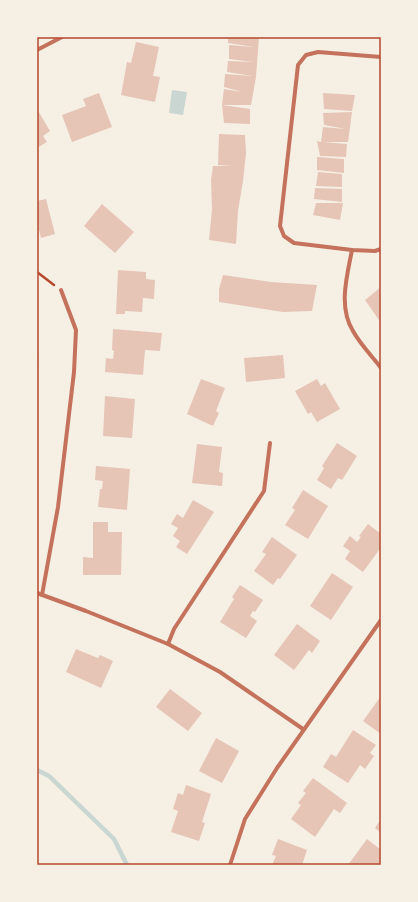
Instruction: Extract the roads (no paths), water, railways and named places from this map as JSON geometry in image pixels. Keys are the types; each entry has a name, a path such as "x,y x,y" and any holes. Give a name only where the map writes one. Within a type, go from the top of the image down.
{"street":[{"path":"37,50 62,37"},
{"path":"381,57 318,52 306,55 298,66 280,226 284,236 294,243 352,250 375,251 381,249"},
{"path":"352,250 346,281 344,305 347,319 353,332 381,368"},
{"path":"42,595 58,507 74,372 76,330 61,290"},
{"path":"168,644 174,629 264,491 270,443"},
{"path":"37,592 168,644 220,672 304,730"},
{"path":"230,865 245,819 277,768 381,620"}],"waterway":[{"path":"37,770 49,776 114,839 127,865"}]}
